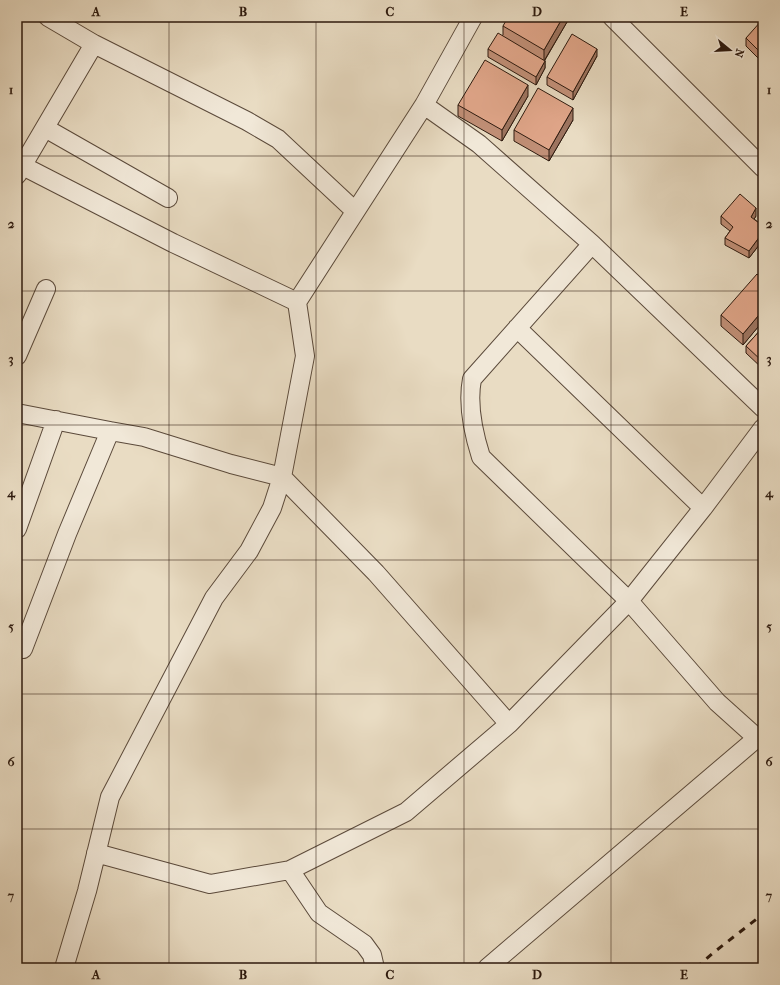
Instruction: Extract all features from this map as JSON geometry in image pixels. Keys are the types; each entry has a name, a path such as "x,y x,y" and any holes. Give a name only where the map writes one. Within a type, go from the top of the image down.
{"street":[{"path":"48,17 94,44 247,121 278,139 355,210"},
{"path":"64,968 87,891 110,797 214,598 249,551 272,508 282,477 305,356 297,302 424,105 473,17"},
{"path":"612,17 763,168"},
{"path":"94,44 45,128 19,168 297,302"},
{"path":"424,105 479,144 592,244 763,408"},
{"path":"45,128 168,198"},
{"path":"487,968 760,736 717,702 629,601 481,457 474,434 469,393 472,379 592,244"},
{"path":"17,356 46,289"},
{"path":"517,328 703,508"},
{"path":"17,413 144,437 231,464 282,477 376,573 509,724"},
{"path":"17,529 56,420"},
{"path":"96,853 210,884 290,870 406,812 509,724 629,601 703,508 763,428"},
{"path":"23,649 67,534 110,431"},
{"path":"290,870 319,912 364,944 372,955 375,968"}],"building":[{"path":"508,17 563,17 544,50 503,26"},
{"path":"762,20 763,21 763,55 746,38"},
{"path":"498,33 545,61 536,77 488,49"},
{"path":"572,34 597,49 573,92 547,77"},
{"path":"485,60 528,85 502,130 458,105"},
{"path":"538,88 573,108 549,150 514,130"},
{"path":"740,194 756,208 751,217 763,226 763,232 749,251 725,238 733,227 721,216"},
{"path":"757,274 763,279 763,310 743,334 721,315"},
{"path":"763,327 763,362 746,346"}],"railway":[{"path":"696,968 763,914"}]}
